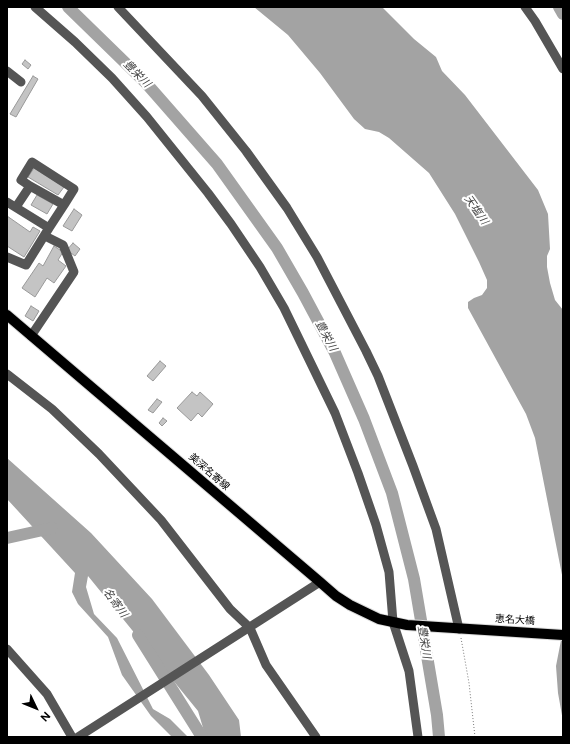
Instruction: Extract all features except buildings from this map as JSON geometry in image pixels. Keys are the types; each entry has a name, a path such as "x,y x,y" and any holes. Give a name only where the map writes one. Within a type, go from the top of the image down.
{"main road":[{"name":"美深名寄線","path":"7,315 336,596 350,605 379,619 407,625"},
{"name":"恵名大橋","path":"407,625 563,635"}],"street":[{"path":"35,7 81,47 112,78 147,117 232,224 284,308 335,413 376,525 389,572 393,622 409,671 418,737"},
{"path":"118,7 202,96 246,151 287,208 317,257 378,376 413,466 436,529 460,629"},
{"path":"525,7 535,20 563,69"},
{"path":"7,71 21,82"},
{"path":"7,257 26,265 47,232 64,205 74,189 32,162 21,180 64,205"},
{"path":"16,207 30,186"},
{"path":"7,202 16,207 63,245 74,272 31,336"},
{"path":"7,374 52,409 99,454 161,520 230,609 250,628 266,665 316,737"},
{"path":"82,735 320,582"},
{"path":"7,648 47,694 72,737"}],"path":[{"path":"460,629 469,683 475,737"}],"water":[{"name":"天塩川","path":"254,7 382,7 414,39 436,57 442,71 465,95 538,190 548,214 550,249 547,256 547,267 550,283 555,300 563,310 563,580 535,438 526,414 468,308 468,302 482,295 487,288 487,280 455,214 429,173 389,138 379,132 365,129 354,119 320,73 288,35"},
{"path":"7,458 91,533 152,599 209,675 239,720 241,737 199,737 204,731 198,711 88,576 86,587 94,614 117,638 153,709 170,719 188,737 172,737 151,716 122,675 108,637 78,604 72,592 75,573 7,499"},
{"path":"563,630 563,721 558,693 556,666"}],"waterway":[{"name":"豊栄川","path":"68,7 146,83 217,164 277,248 335,353 364,419 392,493 414,579 437,715 439,737"},
{"path":"559,7 563,14"},
{"path":"7,538 52,528"},
{"name":"名寄川","path":"138,635 202,737"}]}
